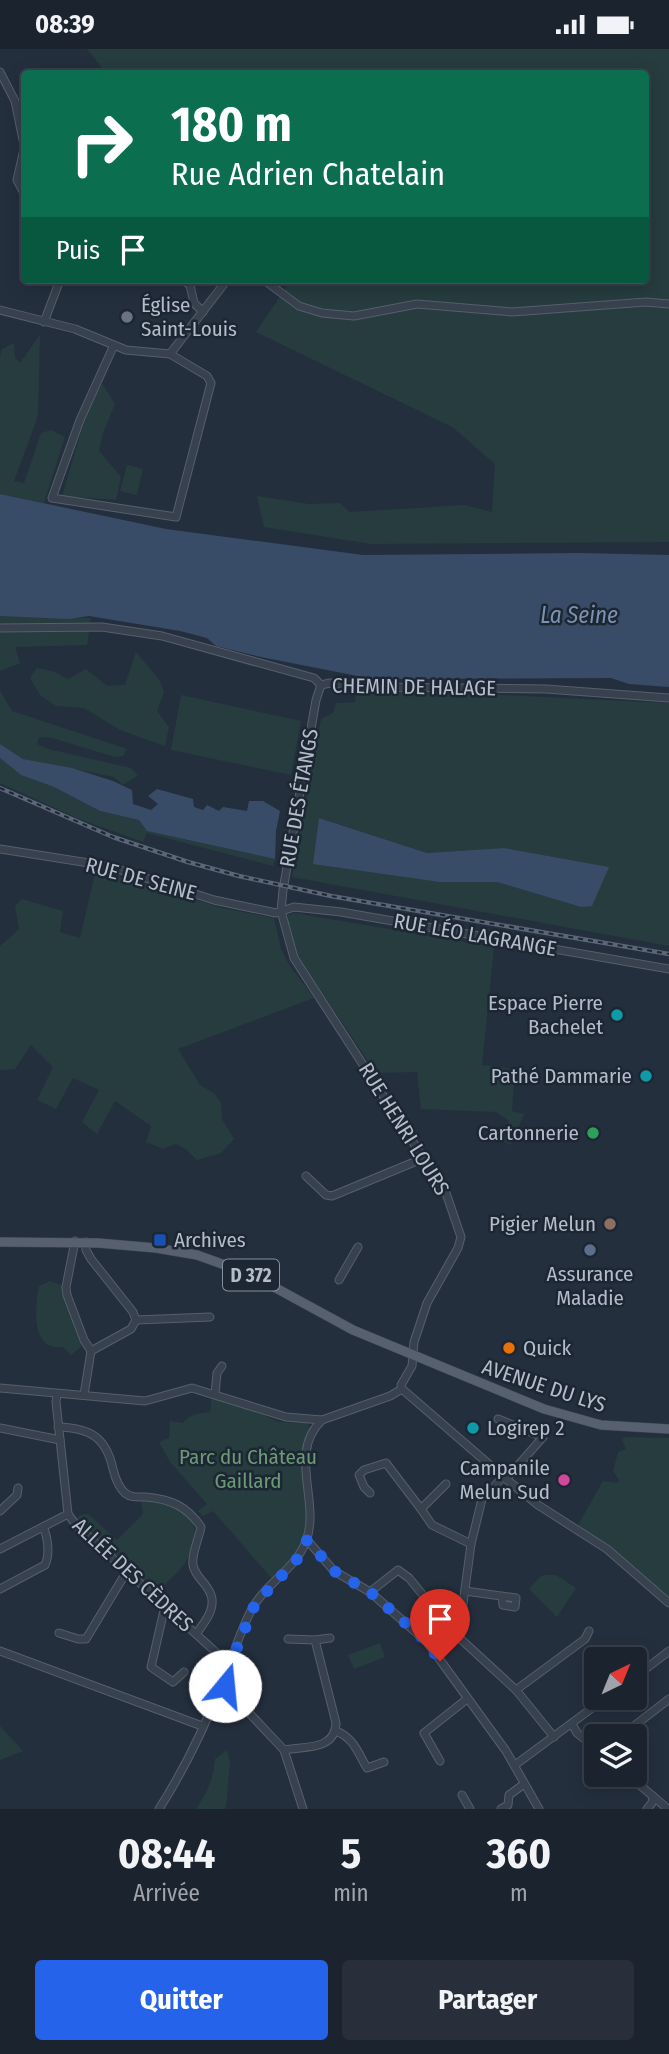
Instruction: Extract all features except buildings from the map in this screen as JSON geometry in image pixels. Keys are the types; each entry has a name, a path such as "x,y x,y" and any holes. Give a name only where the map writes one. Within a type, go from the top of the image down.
{"main road":[{"name":"D 372","path":"0,1242 75,1241 169,1249 216,1261 263,1281 353,1330 413,1356"},
{"name":"AVENUE DU LYS","path":"413,1356 573,1418 616,1427 669,1429"}],"street":[{"path":"0,72 15,101 21,132"},
{"path":"21,161 17,180 21,187"},
{"path":"44,322 58,284"},
{"path":"189,284 194,303 204,312"},
{"path":"170,354 224,284"},
{"path":"269,284 299,306 322,313 354,316 417,304 512,313 646,302 669,304"},
{"path":"0,310 94,336 136,352 170,354 207,376 211,383 176,517 52,498 80,421 114,345"},
{"name":"CHEMIN DE HALAGE","path":"0,628 102,627 162,636 314,678 321,685 330,683 374,687 546,689 669,698"},
{"name":"RUE DES ÉTANGS","path":"281,911 316,701 321,685"},
{"name":"RUE DE SEINE","path":"0,849 108,866 214,900 276,913 281,911"},
{"name":"RUE LÉO LAGRANGE","path":"281,911 294,907 341,912 669,969"},
{"name":"RUE HENRI LOURS","path":"281,911 294,957 446,1193 461,1237 458,1248 427,1303 414,1342 413,1356"},
{"path":"306,1176 326,1195 332,1196 424,1158"},
{"path":"75,1241 67,1295 84,1340 91,1351 83,1395"},
{"path":"86,1242 86,1250 91,1259 133,1312 136,1320 131,1329 91,1351"},
{"path":"339,1280 358,1247"},
{"path":"136,1320 209,1317"},
{"path":"402,1389 403,1381 411,1369 413,1356"},
{"path":"215,1394 218,1373 222,1366"},
{"path":"0,1388 145,1401 192,1388 313,1423 390,1396 402,1389"},
{"path":"402,1389 504,1478 538,1505 607,1549 669,1603"},
{"path":"0,1549 68,1514 58,1427 58,1394"},
{"path":"453,1632 461,1619 471,1544 482,1499 543,1437 498,1419"},
{"path":"159,1809 170,1792 222,1684 255,1604 298,1558 307,1540 310,1525 305,1464 313,1423"},
{"path":"58,1427 81,1429 102,1441 109,1451 116,1479 122,1491 129,1496 169,1501 181,1506 193,1515 201,1527 192,1563 209,1589 212,1603 210,1614 195,1634"},
{"path":"0,1428 60,1440"},
{"path":"370,1493 359,1475 364,1470 386,1463 432,1525 471,1544"},
{"path":"421,1509 446,1484"},
{"path":"0,1511 17,1495 18,1488"},
{"name":"ALLÉE DES CÈDRES","path":"68,1514 76,1525 195,1634 231,1662"},
{"path":"0,1589 45,1565 46,1535 43,1527"},
{"path":"307,1540 334,1571 370,1592 427,1642 515,1765 539,1809"},
{"path":"370,1592 398,1570 409,1578 453,1632 516,1690 554,1737"},
{"path":"59,1633 86,1639 127,1571"},
{"path":"465,1591 502,1596"},
{"path":"165,1606 151,1667 173,1682 184,1672"},
{"path":"516,1690 585,1639 589,1631"},
{"path":"288,1639 330,1638"},
{"path":"315,1640 340,1733 354,1742 367,1768 384,1762"},
{"path":"0,1651 202,1726"},
{"path":"648,1667 669,1651"},
{"path":"222,1684 284,1750 303,1809"},
{"path":"440,1761 424,1733 467,1699"},
{"path":"637,1724 669,1699"},
{"path":"515,1765 590,1710"},
{"path":"572,1724 584,1738"},
{"path":"284,1750 320,1746 340,1733"},
{"path":"501,1809 508,1805 509,1795 524,1784"},
{"path":"642,1787 668,1809"},
{"path":"462,1795 470,1809"},
{"path":"647,1809 653,1796"}],"green space":[{"path":"87,49 669,49 669,542 371,544 264,527 257,496 309,504 340,503 350,512 465,505 492,512 495,464 452,427 256,332 287,286 284,284 649,284 649,70 104,70"},
{"path":"40,335 38,416 14,481 24,483 41,433 51,430 65,437 44,503 0,494 0,356 2,349 14,343 15,358 20,363"},
{"path":"102,383 115,404 99,451 121,477 116,500 62,496 85,418"},
{"path":"127,465 143,469 137,495 120,491"},
{"path":"0,616 91,618 87,645 15,647 20,663 0,671"},
{"path":"136,652 160,681 164,693 157,711 169,727 165,746 120,730 84,708 56,706 40,695 30,678 37,668 52,671 68,679 86,669 107,686 125,685"},
{"path":"356,688 669,703 669,946 292,877 321,719 333,713 336,703 355,702","holes":["320,818 427,853 504,848 608,867 581,907 497,882 314,863"]},
{"path":"0,691 12,711 127,749 123,756 115,757 52,738 39,737 37,744 48,749 131,768 138,775 123,785 114,777 23,759 0,744"},
{"path":"181,695 301,721 291,775 171,750"},
{"path":"0,758 21,775 54,787 100,811 139,820 147,831 275,859 273,866 147,833 143,842 77,818 0,783"},
{"path":"96,869 222,908 274,918 281,949 314,998 178,1049 200,1085 215,1094 221,1103 222,1119 234,1139 221,1153 197,1160 176,1144 163,1149 146,1142 151,1126 115,1101 97,1134 82,1122 99,1090 73,1078 56,1109 37,1100 53,1067 31,1045 15,1069 0,1070 0,946 19,929 15,906 22,899 63,911 60,932 80,938"},
{"path":"295,913 494,947 482,1065 515,1069 512,1111 524,1114 511,1145 500,1140 509,1121 496,1112 421,1109 417,1072 376,1073 295,952 287,922 288,915"},
{"path":"50,1281 64,1286 79,1333 81,1347 71,1355 63,1347 52,1347 40,1336 36,1319 39,1286"},
{"name":"Parc du Château Gaillard","path":"212,1394 247,1406 278,1422 308,1423 310,1429 302,1464 307,1525 296,1556 273,1580 213,1511 203,1516 198,1511 207,1504 170,1462 159,1442 169,1438 170,1421 183,1423 192,1416 210,1412"},
{"path":"624,1437 669,1438 669,1597 578,1525 603,1481 617,1483 619,1480 613,1471 618,1452 626,1449 622,1440"},
{"path":"141,1501 168,1505 179,1510 193,1525 195,1536 185,1563 158,1592 75,1519 88,1514 117,1540 143,1514"},
{"path":"556,1575 576,1588 557,1617 529,1589 541,1576"},
{"path":"380,1643 385,1657 354,1669 348,1655"},
{"path":"0,1726 23,1751 0,1760"},
{"path":"227,1750 230,1762 226,1807 196,1809 209,1785 215,1759"}],"water":[{"name":"La Seine","path":"0,494 166,529 363,555 669,555 669,687 629,684 611,678 373,679 216,646 207,638 180,631 89,616 69,619 0,616"},
{"path":"0,744 23,759 72,768 113,781 132,790 133,804 151,810 158,804 148,796 157,789 193,799 194,807 203,810 207,805 219,811 223,807 247,811 249,801 263,801 280,811 275,859 147,831 139,820 100,811 54,787 21,775 0,758"},
{"path":"319,818 427,853 504,848 609,867 592,906 581,907 497,882 440,882 313,864"}],"railway":[{"path":"0,788 113,837 239,876 331,896 669,954"}],"place":[{"name":"Église Saint-Louis","path":"127,317"},
{"name":"Espace Pierre Bachelet","path":"617,1015"},
{"name":"Pathé Dammarie","path":"646,1076"},
{"name":"Cartonnerie","path":"593,1133"},
{"name":"Pigier Melun","path":"610,1224"},
{"name":"Archives","path":"160,1240"},
{"name":"Assurance Maladie","path":"590,1250"},
{"name":"Quick","path":"509,1348"},
{"name":"Logirep 2","path":"473,1428"},
{"name":"Campanile Melun Sud","path":"564,1480"}],"route":[{"path":"225,1686 222,1684 255,1604 298,1558 307,1540 334,1571 356,1582 391,1609 427,1642 440,1661"}]}
